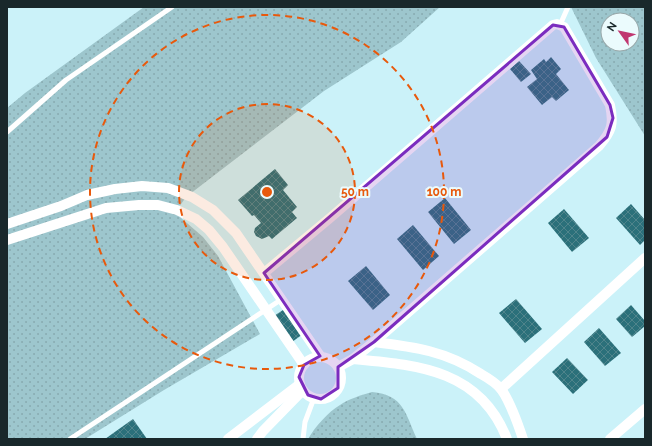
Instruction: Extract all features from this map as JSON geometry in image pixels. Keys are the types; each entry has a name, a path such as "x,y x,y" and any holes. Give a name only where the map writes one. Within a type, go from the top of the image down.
{"street":[{"path":"264,273 330,218 553,25 560,24 566,29 610,105 613,118 607,137 599,146 374,342 353,359 338,367"},
{"path":"7,224 61,206 87,195 115,189 142,186 168,188 192,197 213,210 236,233 322,357"},
{"path":"7,240 106,208 158,205 176,210 196,219 209,230 304,365"},
{"path":"500,388 645,258"},
{"path":"374,342 407,346 444,354 466,363 500,388 514,415 523,439"},
{"path":"322,357 328,359 338,367 340,374 338,388 328,397 321,399 308,395 301,387 300,371 304,365 315,358 322,357"},
{"path":"353,359 413,366 442,374 465,385 484,400 495,414 507,439"},
{"path":"228,439 301,387"},
{"path":"257,439 301,387"},
{"path":"610,439 645,409"}],"lane":[{"path":"7,132 66,80 172,7"},
{"path":"560,24 568,7"},
{"path":"70,439 282,299"},
{"path":"303,439 305,422 314,398"}],"highlighted area":[{"path":"553,25 564,27 610,105 613,118 607,137 374,342 338,367 338,388 321,399 308,395 299,377 304,365 320,356 264,273"}],"shaded area":[{"path":"144,7 440,7 401,42 324,91 186,197 179,207 180,217 203,237 218,256 260,334 164,390 85,439 7,439 7,108 25,93"},
{"path":"571,7 645,7 645,136 596,58"},
{"path":"372,392 383,394 397,401 406,413 417,439 308,439 322,420 335,408 351,399"}],"building":[{"path":"551,57 561,69 556,74 569,90 556,101 552,97 542,105 527,87 537,79 531,70 544,59 546,62"},
{"path":"519,61 531,74 521,82 510,69"},
{"path":"275,169 288,185 283,190 297,207 292,212 297,218 272,239 269,236 262,239 256,236 254,232 255,228 261,223 254,215 252,216 238,200"},
{"path":"445,198 471,230 454,244 428,212"},
{"path":"631,204 645,220 645,240 640,245 616,218"},
{"path":"564,209 589,238 572,252 548,223"},
{"path":"413,225 439,256 423,270 397,239"},
{"path":"366,266 390,295 373,310 348,281"},
{"path":"516,299 542,329 525,343 499,313"},
{"path":"631,305 645,321 645,326 632,337 616,319"},
{"path":"286,308 303,334 292,342 274,316"},
{"path":"599,328 621,353 605,366 584,342"},
{"path":"567,358 588,380 573,394 552,372"},
{"path":"133,419 147,439 105,439"}]}
